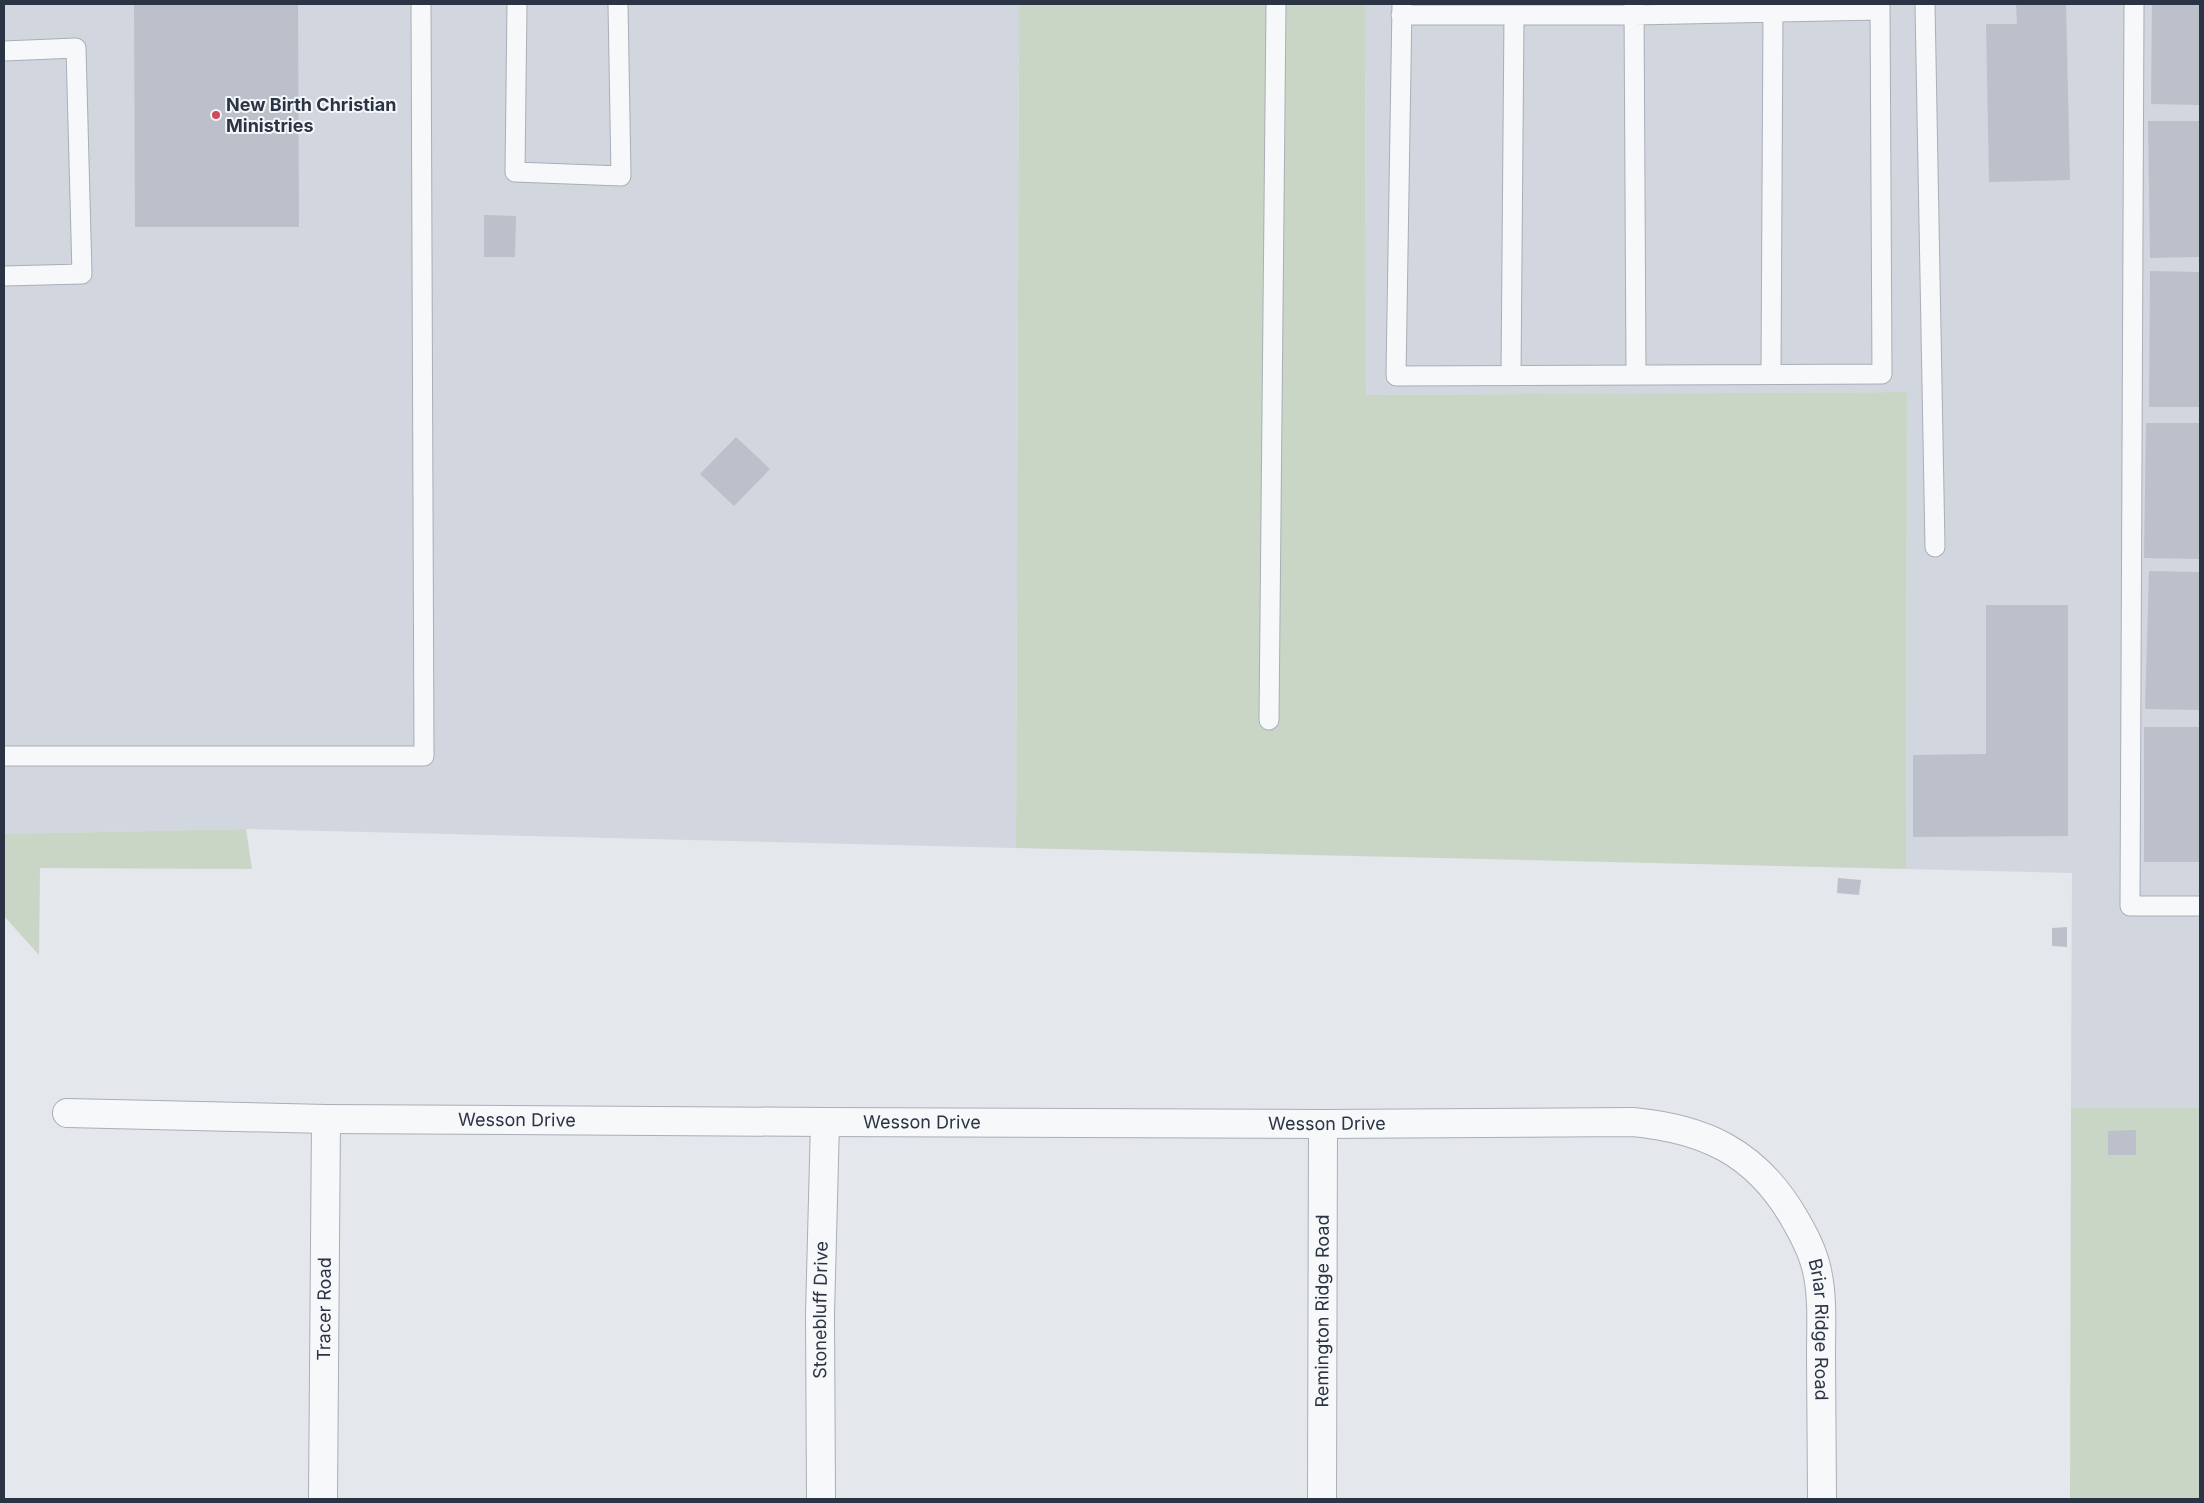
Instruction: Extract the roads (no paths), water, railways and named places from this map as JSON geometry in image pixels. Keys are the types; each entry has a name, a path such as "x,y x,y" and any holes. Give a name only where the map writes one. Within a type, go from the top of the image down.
{"street":[{"name":"Wesson Drive","path":"67,1113 326,1119 825,1122 1323,1124 1633,1122 1657,1124 1690,1132 1705,1138 1745,1158 1762,1175"},
{"name":"Tracer Road","path":"324,1499 326,1119"},
{"name":"Stonebluff Drive","path":"821,1499 820,1314 825,1122"},
{"name":"Remington Ridge Road","path":"1322,1499 1323,1124"},
{"name":"Briar Ridge Road","path":"1762,1175 1778,1192 1806,1237 1818,1272 1821,1321 1822,1499"}],"lane":[{"path":"4,756 424,756 421,4"},
{"path":"517,4 515,172 621,176 618,4"},
{"path":"1269,720 1276,4"},
{"path":"1925,4 1934,547"},
{"path":"2134,4 2130,906 2200,906"},
{"path":"1880,7 1882,374 1396,376 1402,9 1514,15 1634,9 1773,12 1880,7"},
{"path":"1634,9 1636,375"},
{"path":"1771,374 1773,12"},
{"path":"1511,376 1514,15"},
{"path":"4,51 76,48 82,274 4,276"}],"place":[{"name":"New Birth Christian Ministries","path":"216,115"}]}
